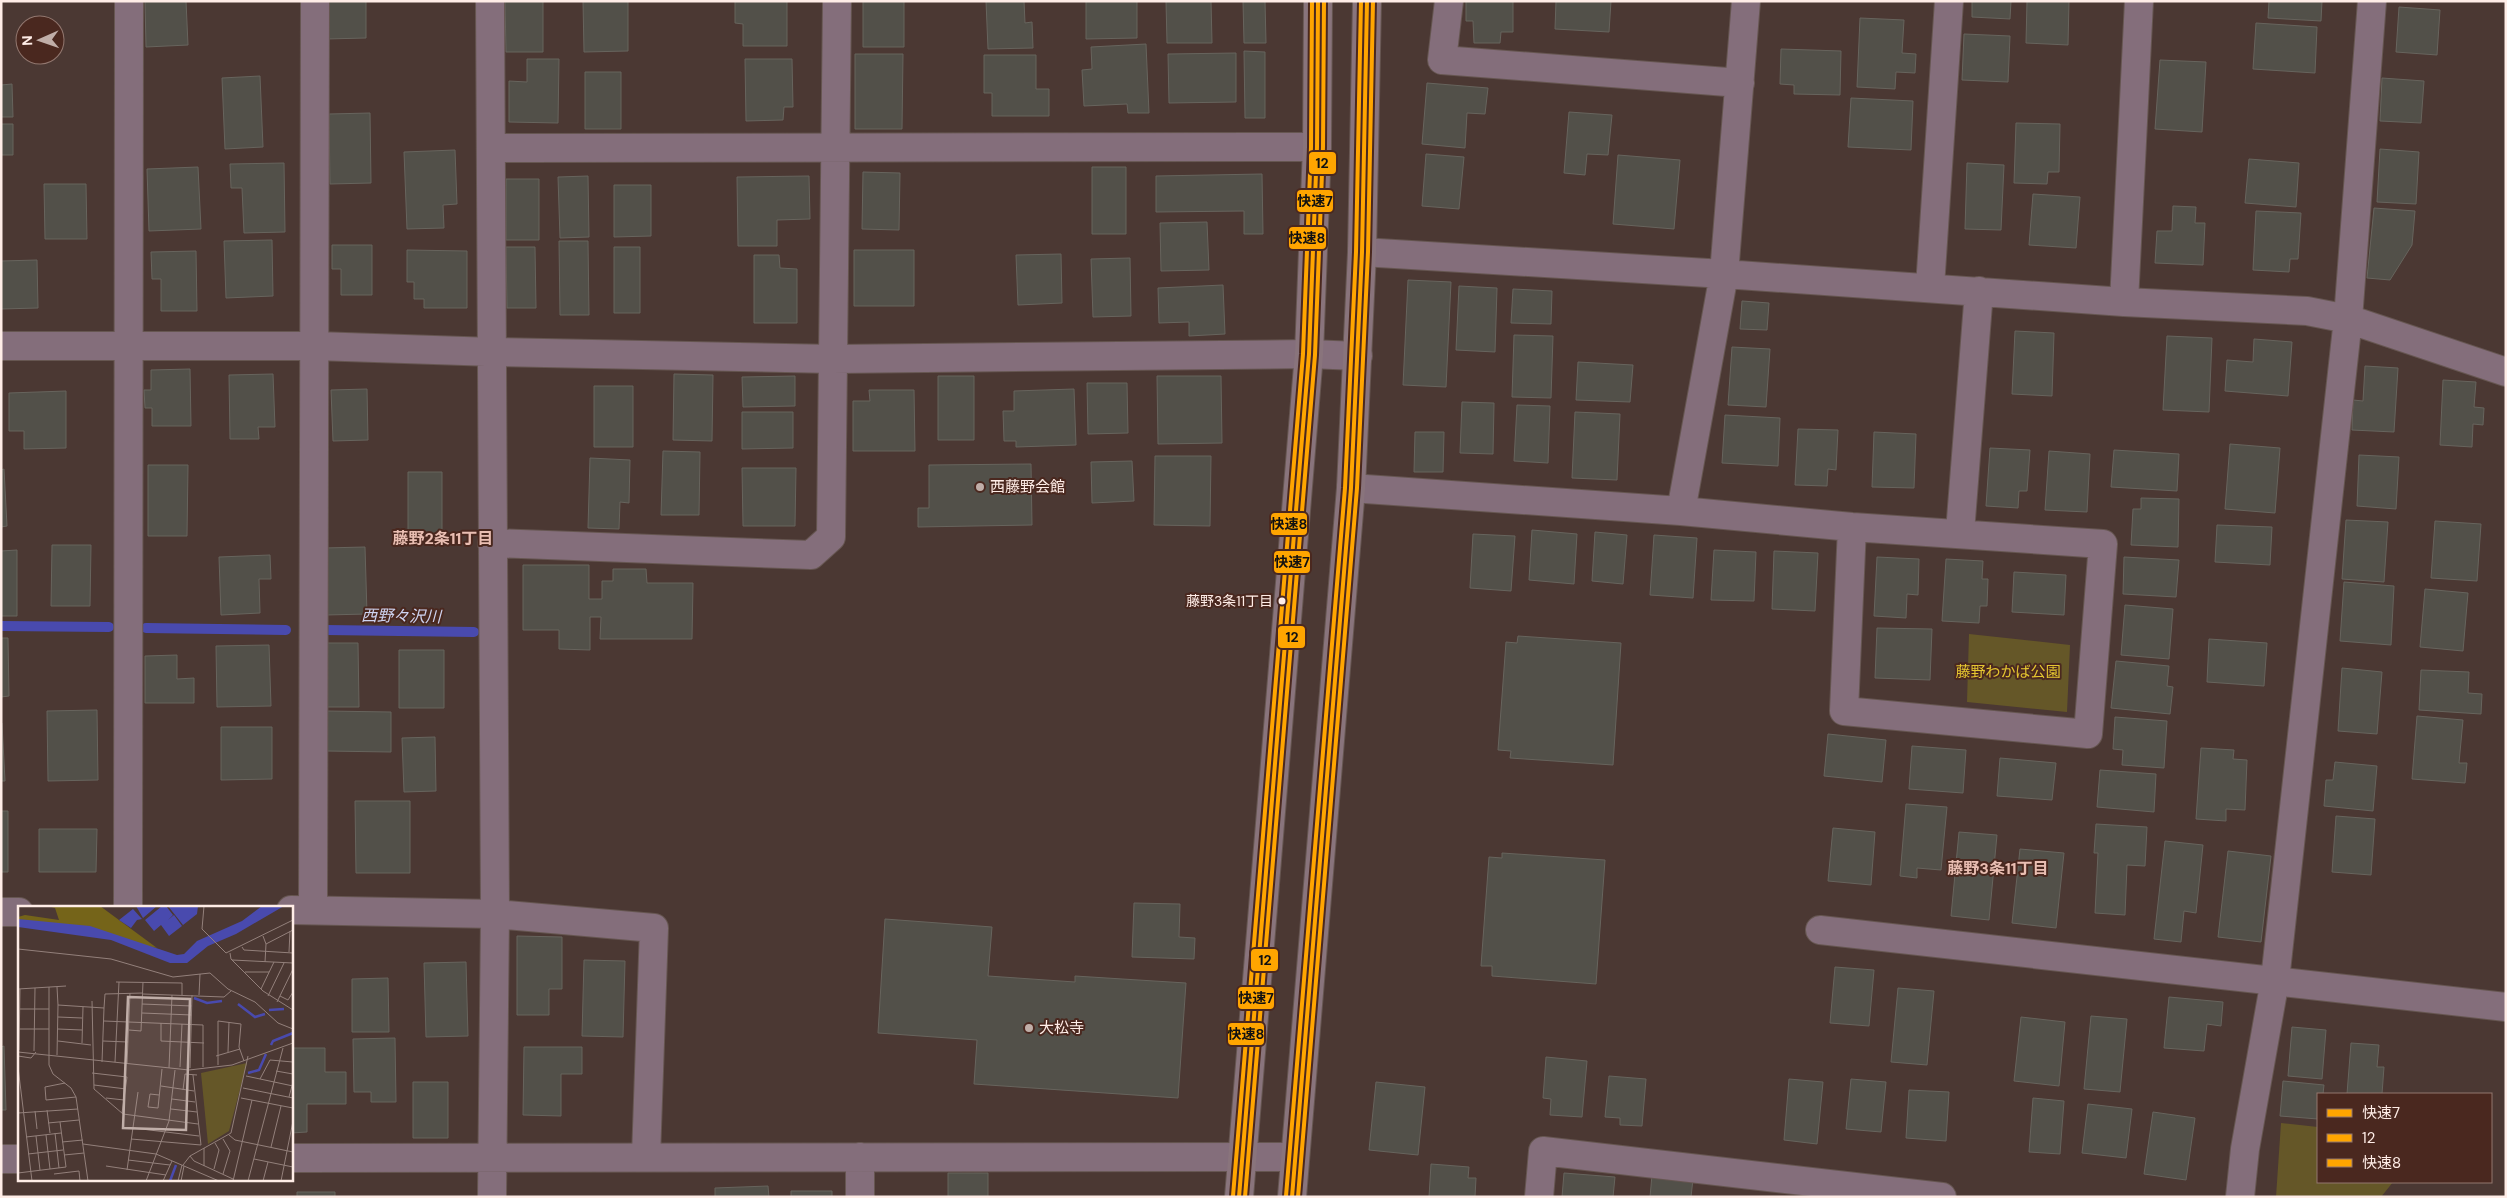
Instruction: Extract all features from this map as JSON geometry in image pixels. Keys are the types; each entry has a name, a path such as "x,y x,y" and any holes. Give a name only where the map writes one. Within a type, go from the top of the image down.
{"highway":[{"path":"1239,1197 1309,354 1317,147 1318,1"},
{"path":"1292,1197 1351,488 1362,252 1367,1"}],"street":[{"path":"128,906 129,1"},
{"path":"315,1 316,346 302,909 495,914 654,928 646,1157"},
{"path":"490,1 495,914 492,1197"},
{"path":"492,543 811,555 831,538 837,1"},
{"path":"1449,1 1442,60 1740,83"},
{"path":"1681,511 1724,274 1746,1"},
{"path":"1930,287 1950,1"},
{"path":"2124,302 2139,1"},
{"path":"2240,1197 2245,1149 2275,980 2348,319 2372,1"},
{"path":"491,148 1317,147"},
{"path":"1362,252 1930,287 2124,302 2306,311 2348,319 2506,372"},
{"path":"1960,532 1979,291"},
{"path":"1,346 316,346 493,352 833,359 1309,354 1358,356"},
{"path":"1351,488 1681,511 1852,527 1960,532 2103,544 2088,734 1844,711 1852,527"},
{"path":"1,912 18,912"},
{"path":"1820,930 2275,980 2505,1001"},
{"path":"1539,1197 1543,1151 1758,1186 1942,1197"},
{"path":"292,1158 1242,1156 1295,1158"},
{"path":"860,1157 860,1197"},
{"path":"1,1159 18,1159"}],"green space":[{"name":"藤野わかば公園","path":"1969,634 2070,645 2067,712 1967,702"},
{"path":"2281,1123 2317,1127 2317,1183 2392,1183 2381,1197 2276,1197"}],"building":[{"path":"145,1 186,1 188,45 146,47"},
{"path":"326,1 366,1 366,38 326,39"},
{"path":"505,1 543,1 543,52 506,52"},
{"path":"583,1 628,1 628,51 584,52"},
{"path":"735,1 787,1 787,46 743,46 743,24 735,23"},
{"path":"863,1 904,1 904,47 863,47"},
{"path":"986,1 1024,1 1025,23 1032,22 1033,48 988,49"},
{"path":"1086,1 1137,1 1137,38 1086,39"},
{"path":"1166,1 1211,1 1212,43 1167,43"},
{"path":"1243,1 1265,1 1266,43 1244,43"},
{"path":"1466,1 1513,1 1513,32 1501,32 1500,43 1474,43 1473,21 1466,21"},
{"path":"1556,1 1611,1 1609,32 1555,29"},
{"path":"1972,1 2011,1 2010,19 1972,17"},
{"path":"2027,1 2069,1 2068,45 2026,43"},
{"path":"2269,1 2322,1 2321,21 2268,18"},
{"path":"2399,7 2440,10 2437,55 2396,52"},
{"path":"1860,18 1904,20 1902,53 1916,54 1915,73 1896,72 1895,89 1857,87"},
{"path":"2256,23 2317,27 2315,73 2253,69"},
{"path":"1964,34 2010,36 2008,82 1962,80"},
{"path":"1146,44 1149,113 1128,113 1127,104 1084,106 1082,70 1092,69 1091,47"},
{"path":"1781,49 1841,51 1840,95 1794,94 1794,85 1780,84"},
{"path":"1244,51 1265,52 1265,118 1245,118"},
{"path":"1236,53 1236,102 1169,103 1168,54"},
{"path":"855,54 903,54 902,129 855,129"},
{"path":"984,55 1036,55 1036,89 1049,89 1049,116 992,116 992,93 984,93"},
{"path":"527,59 559,59 558,123 509,122 509,81 527,82"},
{"path":"745,59 792,59 793,107 784,107 783,120 746,121"},
{"path":"2160,60 2206,62 2202,132 2155,129"},
{"path":"585,72 621,72 621,129 585,129"},
{"path":"260,76 263,147 225,149 222,78"},
{"path":"2382,78 2424,81 2421,123 2380,121"},
{"path":"1427,83 1488,88 1485,114 1467,113 1465,148 1422,144"},
{"path":"12,84 13,117 1,117 1,85"},
{"path":"1851,98 1913,101 1911,150 1848,147"},
{"path":"1569,112 1612,115 1608,155 1587,154 1585,175 1564,173"},
{"path":"370,113 371,183 330,184 329,114"},
{"path":"2016,123 2060,124 2059,172 2048,172 2047,184 2014,183"},
{"path":"1,124 13,124 13,155 1,155"},
{"path":"2380,149 2419,152 2416,204 2377,202"},
{"path":"455,150 457,204 443,205 444,228 407,229 404,152"},
{"path":"1426,154 1464,157 1459,209 1422,206"},
{"path":"1618,155 1680,160 1674,229 1613,224"},
{"path":"2249,159 2299,163 2296,207 2245,203"},
{"path":"284,163 285,232 244,233 242,188 231,188 230,164"},
{"path":"1967,163 2004,165 2001,230 1965,229"},
{"path":"198,167 201,229 149,231 147,169"},
{"path":"1092,167 1126,167 1126,234 1092,234"},
{"path":"863,172 900,173 899,230 862,229"},
{"path":"1262,174 1263,234 1244,234 1244,211 1156,212 1156,176"},
{"path":"588,176 589,237 560,238 558,177"},
{"path":"809,176 810,219 777,220 777,246 738,246 737,177"},
{"path":"506,179 539,179 539,240 506,240"},
{"path":"44,184 86,184 87,239 45,239"},
{"path":"614,185 651,185 651,236 614,237"},
{"path":"2033,194 2080,197 2076,248 2029,245"},
{"path":"2173,206 2196,207 2195,223 2205,223 2203,265 2155,263 2157,231 2172,231"},
{"path":"2374,208 2415,211 2412,245 2390,280 2367,278"},
{"path":"2256,211 2301,213 2298,259 2290,259 2289,272 2253,270"},
{"path":"1207,222 1209,270 1161,271 1160,223"},
{"path":"272,240 273,296 226,298 224,241"},
{"path":"559,241 588,241 589,315 560,315"},
{"path":"332,245 372,245 372,295 341,295 341,269 332,269"},
{"path":"506,247 535,247 536,308 507,308"},
{"path":"614,247 640,247 640,313 614,313"},
{"path":"407,250 467,251 467,308 424,308 424,299 414,299 414,282 407,282"},
{"path":"854,250 914,250 914,306 854,306"},
{"path":"196,251 197,311 161,311 161,279 152,279 151,252"},
{"path":"1061,254 1062,303 1018,305 1016,255"},
{"path":"754,255 779,255 780,268 797,269 797,323 754,323"},
{"path":"1130,258 1131,316 1093,317 1091,259"},
{"path":"37,260 38,308 1,309 1,261"},
{"path":"1408,280 1451,282 1446,387 1403,385"},
{"path":"1223,285 1225,334 1189,336 1189,322 1159,323 1158,288"},
{"path":"1459,286 1497,288 1495,352 1456,350"},
{"path":"1513,289 1552,291 1551,324 1511,323"},
{"path":"1742,301 1769,303 1767,330 1740,329"},
{"path":"2015,331 2054,333 2052,396 2012,394"},
{"path":"1514,335 1553,336 1551,398 1512,397"},
{"path":"2167,336 2212,338 2209,412 2163,410"},
{"path":"2254,339 2292,342 2288,396 2225,391 2227,360 2253,362"},
{"path":"1732,347 1770,349 1766,407 1728,405"},
{"path":"1578,362 1633,365 1630,402 1576,400"},
{"path":"2365,366 2398,368 2394,432 2352,430 2353,400 2363,401"},
{"path":"190,369 191,426 152,426 152,408 145,408 144,390 151,390 151,370"},
{"path":"273,374 275,427 258,427 259,439 230,439 229,375"},
{"path":"674,374 713,375 712,441 673,440"},
{"path":"795,376 795,406 743,407 742,377"},
{"path":"938,376 974,376 974,440 938,440"},
{"path":"1157,376 1221,376 1222,443 1158,444"},
{"path":"2443,380 2476,382 2474,407 2484,408 2483,425 2473,424 2472,447 2440,445"},
{"path":"1087,383 1127,383 1128,433 1088,434"},
{"path":"594,386 633,386 633,447 594,447"},
{"path":"367,389 368,440 333,441 331,390"},
{"path":"1074,389 1076,445 1016,447 1016,441 1004,441 1003,411 1014,411 1014,391"},
{"path":"869,390 914,390 915,451 853,451 853,401 870,401"},
{"path":"66,391 66,448 24,449 24,431 9,431 9,393"},
{"path":"1462,402 1494,403 1493,454 1460,453"},
{"path":"1517,405 1550,406 1548,463 1514,461"},
{"path":"742,412 793,412 793,448 742,449"},
{"path":"1575,412 1620,414 1617,480 1572,478"},
{"path":"1725,415 1780,418 1778,466 1722,463"},
{"path":"1798,429 1838,430 1836,470 1828,469 1827,486 1795,485"},
{"path":"1415,432 1444,432 1443,472 1414,472"},
{"path":"1874,432 1916,434 1914,488 1872,487"},
{"path":"2230,444 2280,448 2275,513 2225,509"},
{"path":"1990,448 2030,450 2027,491 2019,491 2018,508 1986,506"},
{"path":"2114,450 2179,454 2177,491 2111,487"},
{"path":"663,451 700,452 699,515 661,515"},
{"path":"2049,451 2090,454 2087,512 2045,510"},
{"path":"2359,455 2399,457 2396,509 2357,506"},
{"path":"1155,456 1211,456 1210,526 1154,525"},
{"path":"590,458 630,460 629,503 620,502 619,529 588,528"},
{"path":"1132,461 1134,501 1092,503 1091,462"},
{"name":"西藤野会館","path":"1031,464 1032,525 918,527 918,508 929,508 929,465"},
{"path":"148,465 188,465 187,536 148,536"},
{"path":"742,468 796,468 795,526 743,526"},
{"path":"4,469 7,526 1,527 1,470"},
{"path":"408,472 442,472 442,535 408,536"},
{"path":"2141,498 2179,499 2178,547 2131,545 2133,509 2141,509"},
{"path":"2346,520 2388,522 2384,582 2342,579"},
{"path":"2435,521 2481,524 2477,581 2431,578"},
{"path":"2217,525 2272,527 2270,565 2215,562"},
{"path":"1532,530 1577,534 1574,584 1529,580"},
{"path":"1595,532 1627,535 1623,584 1592,581"},
{"path":"1473,534 1515,536 1511,591 1470,588"},
{"path":"1654,535 1697,538 1693,598 1650,595"},
{"path":"52,545 91,545 90,606 51,606"},
{"path":"365,547 367,614 326,615 324,548"},
{"path":"17,550 17,616 1,616 1,551"},
{"path":"1714,550 1756,552 1754,601 1711,600"},
{"path":"1774,551 1818,553 1815,611 1772,609"},
{"path":"270,555 271,579 259,579 260,613 221,615 219,557"},
{"path":"1877,557 1919,559 1918,595 1907,594 1906,618 1874,616"},
{"path":"2124,557 2179,560 2176,597 2123,594"},
{"path":"1946,559 1983,561 1982,579 1988,579 1987,606 1980,606 1979,623 1942,621"},
{"path":"523,565 589,565 589,599 602,599 602,581 613,581 613,569 646,569 647,583 693,583 692,639 600,639 601,617 590,617 590,650 559,649 559,630 523,630"},
{"path":"2014,572 2066,575 2064,615 2012,612"},
{"path":"2344,582 2394,586 2391,645 2340,641"},
{"path":"2425,589 2468,593 2463,651 2420,647"},
{"path":"2125,605 2173,609 2169,659 2121,655"},
{"path":"1877,628 1932,629 1930,680 1875,678"},
{"path":"1518,636 1621,643 1613,765 1510,758 1511,751 1498,750 1506,642 1517,643"},
{"path":"1,638 8,638 9,696 1,697"},
{"path":"2209,639 2267,643 2264,686 2207,682"},
{"path":"324,643 358,643 359,707 325,707"},
{"path":"269,645 271,706 217,707 216,646"},
{"path":"399,650 444,650 444,708 399,708"},
{"path":"177,655 177,679 194,678 194,703 145,703 145,656"},
{"path":"2116,661 2169,666 2167,686 2173,687 2170,714 2111,708"},
{"path":"2342,668 2382,672 2377,734 2338,731"},
{"path":"2421,670 2469,672 2468,693 2482,694 2481,714 2419,710"},
{"path":"97,710 98,780 48,781 47,711"},
{"path":"327,711 391,712 391,752 326,751"},
{"path":"2417,716 2463,720 2459,763 2467,763 2465,783 2412,779"},
{"path":"2115,717 2167,721 2164,768 2122,765 2123,750 2113,749"},
{"path":"2,723 5,781 1,781"},
{"path":"221,727 272,727 272,779 221,780"},
{"path":"1828,734 1886,740 1882,782 1824,776"},
{"path":"435,737 436,791 404,792 402,738"},
{"path":"1912,746 1966,750 1963,793 1909,789"},
{"path":"2201,748 2234,750 2233,759 2247,760 2245,810 2226,809 2226,821 2196,819"},
{"path":"2000,758 2056,763 2052,800 1997,796"},
{"path":"2335,762 2377,766 2373,811 2324,806 2326,780 2333,780"},
{"path":"2100,770 2156,774 2154,812 2097,807"},
{"path":"355,801 410,801 410,873 356,873"},
{"path":"1906,804 1947,807 1941,870 1917,868 1917,878 1900,876"},
{"path":"1,811 8,811 8,872 1,872"},
{"path":"2336,816 2375,819 2371,875 2332,872"},
{"path":"2096,824 2147,827 2145,866 2127,865 2125,915 2095,913 2098,853 2094,853"},
{"path":"1833,828 1875,832 1871,885 1828,881"},
{"path":"39,829 97,829 96,872 39,872"},
{"path":"1959,832 1997,835 1989,920 1951,916"},
{"path":"2165,841 2203,845 2196,913 2184,911 2181,942 2154,939"},
{"path":"2020,849 2064,853 2056,928 2012,923"},
{"path":"2228,851 2271,856 2261,942 2218,937"},
{"path":"1502,853 1605,860 1596,984 1492,976 1492,966 1481,966 1489,857 1502,858"},
{"path":"1134,903 1180,904 1179,937 1195,938 1194,959 1132,957"},
{"path":"885,919 992,927 988,976 1075,982 1075,976 1186,983 1178,1098 974,1084 977,1040 878,1033"},
{"path":"517,936 562,937 562,989 549,989 549,1015 517,1015"},
{"path":"584,960 625,961 623,1037 582,1036"},
{"path":"466,962 468,1036 426,1037 424,963"},
{"path":"1835,967 1874,970 1869,1026 1830,1023"},
{"path":"388,978 389,1032 352,1032 352,979"},
{"path":"1898,988 1934,991 1927,1065 1891,1062"},
{"path":"2169,997 2223,1002 2221,1026 2207,1024 2204,1051 2164,1048"},
{"path":"2091,1016 2127,1019 2120,1092 2084,1089"},
{"path":"2021,1017 2065,1022 2059,1086 2014,1081"},
{"path":"2292,1027 2326,1030 2322,1079 2288,1076"},
{"path":"395,1038 396,1102 371,1102 371,1092 354,1092 353,1039"},
{"path":"2351,1043 2379,1045 2377,1067 2384,1067 2382,1093 2347,1093"},
{"path":"4,1046 6,1110 1,1110 1,1047"},
{"path":"524,1047 582,1047 582,1074 561,1074 561,1116 523,1115"},
{"path":"292,1048 325,1048 325,1072 346,1072 346,1104 307,1104 307,1132 292,1133"},
{"path":"1546,1057 1587,1061 1582,1117 1550,1115 1551,1099 1543,1098"},
{"path":"1609,1076 1646,1079 1642,1126 1620,1125 1620,1118 1605,1117"},
{"path":"1789,1079 1823,1082 1817,1144 1784,1140"},
{"path":"1851,1079 1886,1082 1881,1132 1846,1129"},
{"path":"2283,1081 2324,1085 2323,1093 2317,1093 2317,1119 2280,1116"},
{"path":"413,1082 448,1082 448,1138 413,1138"},
{"path":"1376,1082 1425,1087 1418,1155 1369,1150"},
{"path":"1909,1090 1949,1092 1946,1141 1906,1138"},
{"path":"2033,1098 2064,1101 2060,1154 2029,1152"},
{"path":"2088,1104 2132,1109 2126,1158 2082,1153"},
{"path":"2153,1112 2195,1118 2186,1180 2144,1174"},
{"path":"1431,1164 1469,1167 1468,1178 1476,1178 1475,1197 1429,1197"},
{"path":"948,1173 988,1173 988,1197 948,1197"},
{"path":"1564,1173 1615,1177 1613,1197 1562,1197"},
{"path":"1652,1175 1693,1179 1691,1197 1650,1197"},
{"path":"768,1186 769,1197 715,1197 715,1188"},
{"path":"791,1191 832,1191 832,1197 791,1197"},
{"path":"297,1192 335,1192 335,1197 297,1197"}],"waterway":[{"name":"西野々沢川","path":"1,626 109,627"},
{"name":"西野々沢川","path":"146,628 286,630"},
{"name":"西野々沢川","path":"326,630 474,632"}],"transit line":[{"name":"快速8","path":"1233,1196 1303,354 1311,147 1312,1"},
{"name":"快速7","path":"1239,1197 1309,354 1317,147 1318,1"},
{"name":"12","path":"1245,1197 1315,355 1323,147 1324,1"},
{"name":"快速8","path":"1286,1196 1345,488 1356,252 1361,1"},
{"name":"快速7","path":"1292,1197 1351,488 1362,252 1367,1"},
{"name":"12","path":"1298,1197 1357,488 1368,252 1373,1"}],"place":[{"name":"西藤野会館","path":"980,487"},
{"name":"藤野3条11丁目","path":"1282,601"},
{"name":"大松寺","path":"1029,1028"}],"district":[{"name":"藤野2条11丁目","path":"443,538"},
{"name":"藤野3条11丁目","path":"1998,868"}]}
